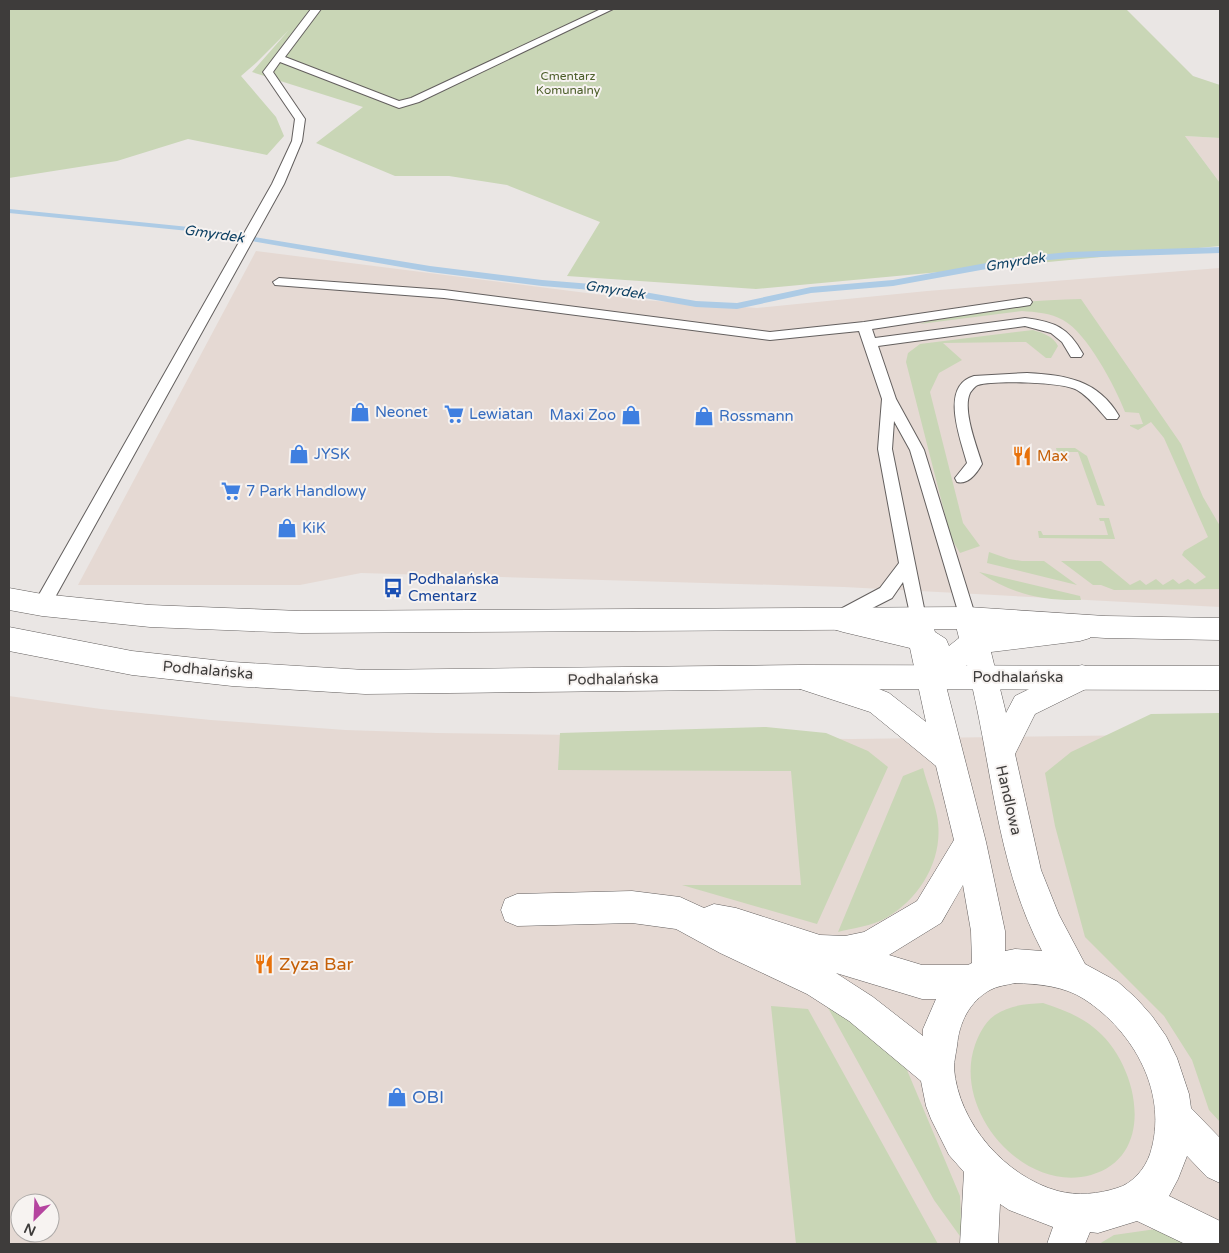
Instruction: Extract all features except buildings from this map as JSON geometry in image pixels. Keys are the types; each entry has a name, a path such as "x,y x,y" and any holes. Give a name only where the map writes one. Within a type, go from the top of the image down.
{"street":[{"path":"9,599 42,605 150,616 300,622 836,619 920,629 965,640 1105,627 1220,629"},
{"path":"920,629 965,640 984,677"},
{"path":"517,910 632,907 680,913 736,924 820,952 922,982 981,977 1015,966 1044,967 1073,975 1104,993 1133,1018 1155,1050 1170,1086 1175,1118 1172,1150 1159,1178 1138,1201 1071,1231 1043,1210 1011,1194 983,1171 959,1139 943,1104 936,1070 937,1041 945,1016 959,994 981,977 988,931 970,842 920,629"},
{"name":"Podhalańska","path":"9,639 132,663 232,674 365,682 800,677 1220,678"},
{"path":"930,678 965,640"},
{"path":"800,677 879,702 949,758"},
{"name":"Handlowa","path":"984,677 999,756 1025,870 1046,925 1073,975"},
{"path":"999,756 1026,705 1082,678"},
{"path":"820,952 845,953 870,948 929,912 970,842"},
{"path":"680,913 732,941 819,982 861,1008 936,1070"},
{"path":"1175,1118 1220,1164"},
{"path":"979,1244 983,1171"},
{"path":"1138,1201 1220,1240"}],"lane":[{"path":"42,605 278,184 297,141 300,120 268,72 316,9"},
{"path":"278,58 399,104 415,100 608,9"},
{"path":"279,282 444,294 770,336 864,326 1026,302"},
{"path":"870,343 1025,322 1044,324 1057,330 1068,338 1076,354"},
{"path":"864,326 889,399 917,450 950,563 965,640"},
{"path":"962,478 975,464 964,426 961,403 965,389 974,381 1061,380 1080,385 1112,416"},
{"path":"889,399 885,449 920,629"},
{"path":"836,619 886,593 908,563"}],"shaded area":[{"path":"1185,136 1220,138 1220,183"},
{"path":"256,251 642,300 757,308 927,291 1220,268 1220,607 844,587 361,573 300,585 78,585"},
{"path":"9,696 101,709 211,720 345,730 437,733 852,739 1220,734 1220,1244 9,1244"}],"green space":[{"name":"Cmentarz Komunalny","path":"9,9 1126,9 1193,76 1220,85 1220,138 1185,136 1220,183 1220,246 756,289 567,276 600,222 507,185 449,176 395,176 316,143 363,107 252,72 289,30 241,76 276,117 284,136 267,155 188,139 117,161 9,178"},
{"path":"1081,299 1181,444 1203,497 1220,526 1220,589 1114,590 1101,585 1093,585 1061,561 1101,561 1130,585 1140,580 1146,585 1156,579 1163,585 1173,579 1179,584 1188,579 1195,584 1206,577 1182,555 1184,551 1208,537 1164,438 1151,422 1138,430 1130,426 1143,424 1139,413 1125,412 1114,388 1091,348 1072,327 1063,320 1053,316 1022,311 920,324 978,308"},
{"path":"1033,330 1047,335 1058,346 1051,358 1046,358 1026,342 943,343 962,360 939,373 930,392 963,523 980,546 960,553 951,538 906,362 908,353 920,344"},
{"path":"1056,448 1075,448 1087,456 1105,506 1097,505 1078,452 1057,452"},
{"path":"1099,518 1109,518 1115,539 1039,538 1038,531 1041,531 1043,535 1108,535 1104,521 1100,521"},
{"path":"989,552 1009,559 1044,561 1077,585 987,563"},
{"path":"979,572 1080,596 1081,600 1054,599 1028,595 1003,586"},
{"path":"1220,713 1220,1122 1209,1110 1192,1060 1164,1016 1085,937 1055,826 1045,773 1071,752 1151,714"},
{"path":"766,727 826,733 868,751 888,767 817,924 682,885 801,885 791,771 558,770 560,733"},
{"path":"923,768 936,810 939,831 934,861 928,875 920,888 899,910 881,921 838,932 903,776"},
{"path":"1043,1003 1063,1010 1093,1027 1109,1042 1121,1062 1130,1084 1134,1107 1133,1129 1126,1149 1112,1165 1091,1175 1066,1178 1041,1172 1018,1159 999,1142 984,1120 974,1095 971,1070 975,1045 985,1025 991,1018 1006,1009"},
{"path":"771,1006 808,1009 938,1244 796,1244"},
{"path":"827,1006 875,1033 907,1070 960,1196 962,1239 934,1200"},
{"path":"1163,1228 1196,1244 1099,1244 1114,1235"}],"waterway":[{"name":"Gmyrdek","path":"9,211 199,230 430,269 542,283 604,288 696,304 737,306 811,290 893,283 1019,260 1069,255 1220,250"}],"place":[{"name":"Neonet","path":"360,412"},
{"name":"Lewiatan","path":"454,414"},
{"name":"Maxi Zoo","path":"631,415"},
{"name":"Rossmann","path":"704,416"},
{"name":"JYSK","path":"299,454"},
{"name":"Max","path":"1022,456"},
{"name":"7 Park Handlowy","path":"231,491"},
{"name":"KiK","path":"287,528"},
{"name":"Podhalańska Cmentarz","path":"393,588"},
{"name":"Zyza Bar","path":"264,964"},
{"name":"OBI","path":"397,1097"}]}
